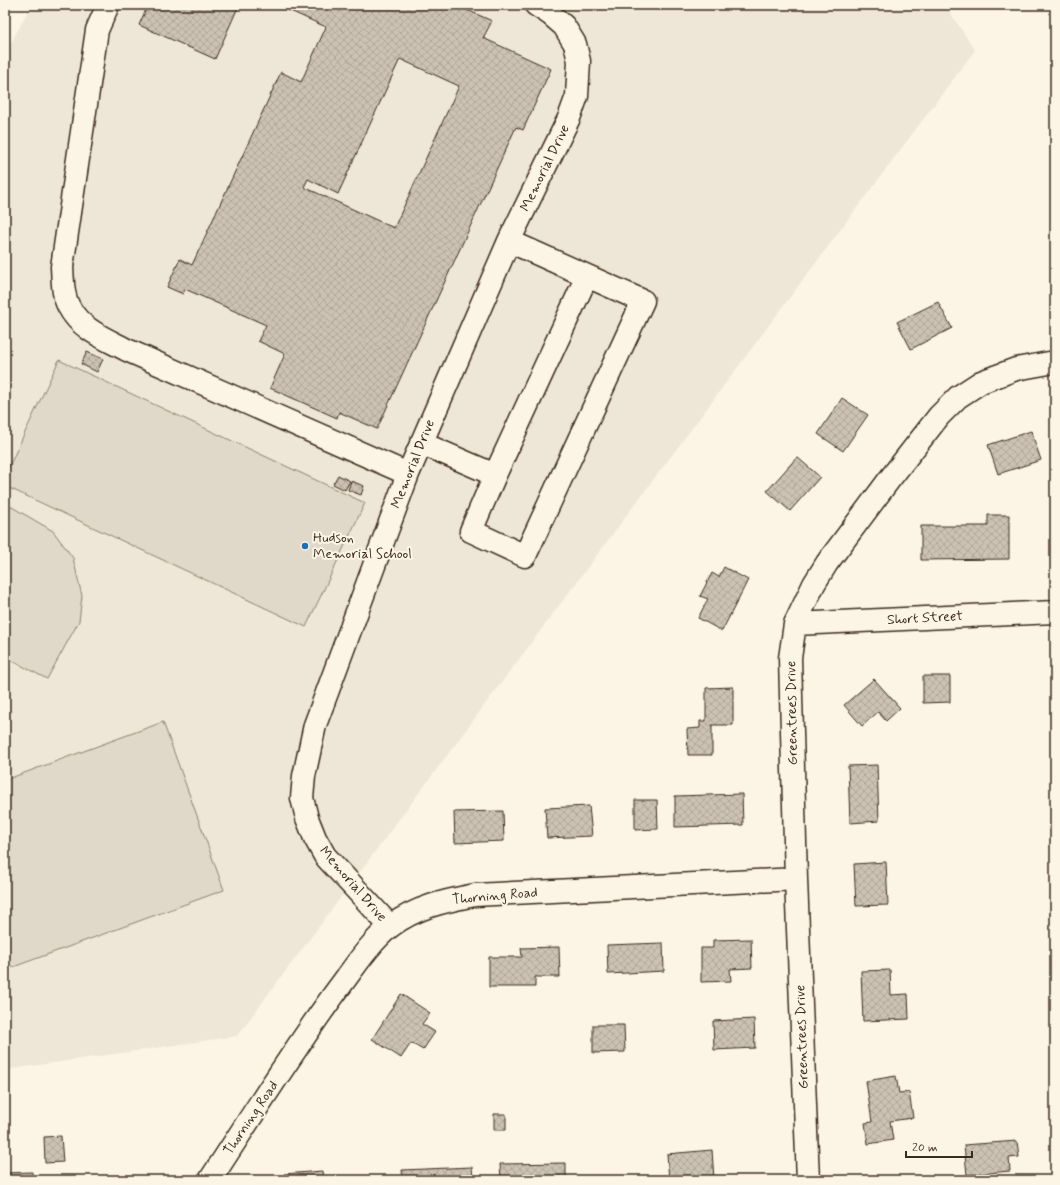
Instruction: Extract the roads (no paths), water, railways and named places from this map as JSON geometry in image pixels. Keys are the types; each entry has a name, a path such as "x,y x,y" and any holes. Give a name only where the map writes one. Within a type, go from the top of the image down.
{"street":[{"path":"108,5 97,30 62,267 64,290 68,306 80,321 93,332 127,350 408,474"},
{"name":"Memorial Drive","path":"390,926 325,856 312,832 302,798 304,776 315,725 420,443 509,241 569,118 577,96 579,61 575,44 564,26 536,5"},
{"path":"509,241 643,301 525,556 471,531 495,475 587,276"},
{"name":"Greentrees Drive","path":"808,1180 796,879 790,658 795,624 814,584 827,563 888,480 944,411 958,397 982,382 1016,369 1049,363"},
{"path":"420,443 495,475"},
{"name":"Short Street","path":"795,624 1055,612"},
{"name":"Thorning Road","path":"210,1180 324,1008 361,957 390,926 412,913 439,902 475,895 796,879"}],"place":[{"name":"Hudson Memorial School","path":"305,546"}]}
